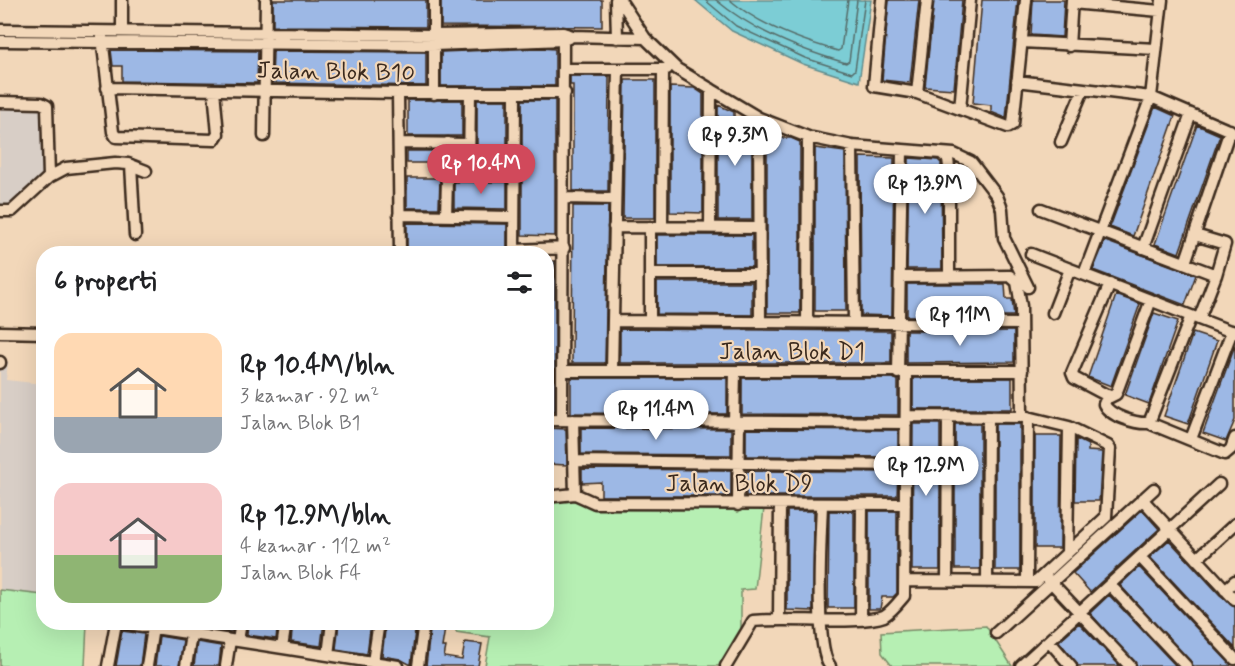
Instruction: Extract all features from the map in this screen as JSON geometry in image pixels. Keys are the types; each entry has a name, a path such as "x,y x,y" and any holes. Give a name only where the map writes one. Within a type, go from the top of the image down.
{"street":[{"path":"122,0 122,32"},
{"path":"264,136 266,0"},
{"path":"434,0 434,93"},
{"path":"616,0 617,38"},
{"path":"620,0 645,38 677,69 759,118 808,137 852,146 954,154 971,162 997,196 1002,209 1004,238 1028,287"},
{"path":"882,0 872,82 879,88 917,93 1008,127 1013,124 1026,0"},
{"path":"917,93 927,0"},
{"path":"960,110 970,0"},
{"path":"1069,46 1072,1 1161,5 1151,97 1084,274"},
{"path":"0,30 102,37 122,32 266,38"},
{"path":"554,496 575,494 574,461 563,371 567,36"},
{"path":"0,41 102,37 434,40 567,36 645,38"},
{"path":"102,37 113,132 116,137 126,140 214,140 218,134 214,90"},
{"path":"1022,42 1156,49"},
{"path":"565,69 677,69"},
{"path":"612,371 618,69"},
{"path":"662,228 663,69"},
{"path":"1017,81 1151,97 1232,131 1185,263"},
{"name":"Jalan Blok B10","path":"108,88 399,93 565,93"},
{"path":"710,228 711,89"},
{"path":"1061,142 1083,90"},
{"path":"399,93 400,246"},
{"path":"469,175 470,93"},
{"path":"514,246 515,93"},
{"path":"0,102 41,103 47,106 49,177"},
{"path":"1143,248 1191,114"},
{"path":"759,118 760,322"},
{"path":"807,322 808,137"},
{"path":"399,143 469,144"},
{"path":"446,216 448,143"},
{"path":"852,146 854,322"},
{"path":"726,666 753,621 779,618 861,619 887,613 904,596 906,420 900,324 902,151"},
{"path":"941,153 948,159 949,167 949,278"},
{"path":"0,212 12,211 49,177 72,166 115,163 131,165 146,171"},
{"path":"131,165 135,235"},
{"path":"447,174 515,175"},
{"path":"564,198 614,199"},
{"path":"1041,209 1215,275"},
{"path":"399,215 514,217"},
{"path":"614,227 759,228"},
{"path":"650,321 651,227"},
{"path":"1149,423 1215,275 1225,244 1195,235"},
{"path":"554,249 564,248"},
{"path":"1031,254 1234,332 1191,439"},
{"path":"1053,313 1070,268"},
{"path":"650,274 760,274"},
{"path":"901,277 1010,276 1019,286 1025,417 1027,582"},
{"path":"1110,284 1072,373 1074,378 1108,395 1116,394 1152,300"},
{"path":"613,321 1021,324"},
{"path":"0,332 36,333"},
{"name":"Jalan Blok D1","path":"563,371 902,373 1022,371"},
{"path":"735,372 739,463 738,505"},
{"path":"1108,395 1104,404 1109,411 1139,422 1149,423 1224,454 1233,450 1235,438"},
{"path":"554,420 736,422 906,420 948,416 1025,417 1069,427 1110,449 1106,517 1036,582 904,581"},
{"path":"947,581 948,416"},
{"path":"987,582 988,416"},
{"path":"1067,554 1069,427"},
{"path":"574,461 906,465"},
{"path":"1022,666 1219,484"},
{"path":"996,633 1154,489"},
{"name":"Jalan Blok D9","path":"575,494 595,503 905,504"},
{"path":"1142,499 1235,600"},
{"path":"779,618 780,504"},
{"path":"822,504 821,619 824,654 830,666"},
{"path":"861,619 862,504"},
{"path":"1197,559 1235,524"},
{"path":"1140,557 1235,659"},
{"path":"1044,575 1130,666"},
{"path":"1225,590 1235,581"},
{"path":"1110,585 1185,666"},
{"path":"108,666 115,630"},
{"path":"147,666 150,630"},
{"path":"170,630 398,666"},
{"path":"186,666 192,630"},
{"path":"226,666 238,630"},
{"path":"282,648 285,630"},
{"path":"328,655 331,630"},
{"path":"373,662 378,630"},
{"path":"418,666 423,630"},
{"path":"1049,641 1071,666"}],"shaded area":[{"path":"0,100 48,101 50,175 10,205 0,205"},
{"path":"0,359 8,362 6,380 36,383 36,594 0,590"}],"green space":[{"path":"572,500 595,507 764,508 755,589 741,590 741,636 726,654 721,666 485,666 490,637 456,632 456,630 554,630 554,501"},
{"path":"0,590 36,594 36,630 87,630 85,666 0,666"},
{"path":"986,626 1012,666 892,666 882,653 881,632"}],"water":[{"path":"695,0 871,0 859,82 803,64 732,31"}],"building":[{"path":"273,0 426,0 426,27 273,26"},
{"path":"441,0 602,0 602,27 441,26"},
{"path":"889,0 919,0 910,83 882,80"},
{"path":"934,0 962,0 954,89 925,87"},
{"path":"982,0 1018,0 1006,118 991,112 991,105 973,103"},
{"path":"1033,0 1064,0 1062,37 1031,35"},
{"path":"555,49 555,86 441,86 441,52"},
{"path":"111,50 258,51 257,83 122,81 122,66 113,66"},
{"path":"273,51 426,52 426,86 272,83"},
{"path":"570,76 609,76 608,191 573,191 573,85 570,85"},
{"path":"625,80 655,80 655,218 623,218"},
{"path":"670,87 694,88 703,94 703,213 670,212"},
{"path":"408,100 462,100 462,136 408,136"},
{"path":"477,100 507,100 507,167 477,167"},
{"path":"522,100 555,100 555,236 522,235"},
{"path":"718,105 734,112 734,118 744,118 752,122 752,220 718,220"},
{"path":"1155,107 1175,116 1133,236 1110,227"},
{"path":"1197,125 1220,135 1179,253 1155,244"},
{"path":"767,138 791,138 800,142 800,313 767,313"},
{"path":"815,148 845,152 846,311 815,311"},
{"path":"407,151 440,151 440,163 407,163"},
{"path":"860,157 894,158 892,316 861,315"},
{"path":"909,158 938,160 941,163 942,269 907,269"},
{"path":"407,178 440,178 439,208 407,208"},
{"path":"454,182 507,182 507,209 454,208"},
{"path":"573,206 608,206 605,363 572,363"},
{"path":"407,223 507,224 507,246 407,246"},
{"path":"657,235 752,235 752,267 657,267"},
{"path":"1105,241 1196,275 1185,305 1093,270"},
{"path":"554,261 555,261 554,411"},
{"path":"657,282 752,282 752,315 657,314"},
{"path":"907,284 1005,284 1006,299 1012,299 1014,316 907,316"},
{"path":"1116,295 1140,304 1111,386 1088,377"},
{"path":"1154,313 1178,321 1149,404 1125,395"},
{"path":"620,329 891,331 891,363 620,363"},
{"path":"906,331 1014,331 1014,362 906,363"},
{"path":"1193,333 1217,341 1188,424 1164,416"},
{"path":"1235,345 1235,420 1226,441 1203,433"},
{"path":"571,378 727,378 727,414 571,413"},
{"path":"742,378 893,378 898,380 898,415 742,414"},
{"path":"913,378 1012,378 1012,409 913,409"},
{"path":"913,424 940,424 940,570 912,570"},
{"path":"955,424 980,424 980,569 955,569"},
{"path":"995,424 1020,424 1020,570 995,570"},
{"path":"554,428 566,429 567,465 554,464"},
{"path":"581,428 731,429 731,455 581,454"},
{"path":"746,429 898,430 898,457 746,456"},
{"path":"1035,436 1061,436 1060,548 1035,548"},
{"path":"1076,439 1088,445 1088,451 1102,452 1099,501 1075,501"},
{"path":"582,469 731,470 731,496 601,496 601,482 582,483"},
{"path":"746,471 898,472 897,496 746,496"},
{"path":"1142,510 1159,529 1090,592 1073,573"},
{"path":"787,511 814,511 813,611 787,610"},
{"path":"829,511 854,511 854,608 828,608"},
{"path":"869,511 897,511 897,593 893,597 882,597 880,609 869,609"},
{"path":"1169,540 1220,595 1235,607 1235,648 1150,557"},
{"path":"1139,567 1230,666 1193,666 1120,585"},
{"path":"1109,595 1176,666 1137,666 1090,613"},
{"path":"1079,623 1120,666 1078,666 1059,641"},
{"path":"247,630 277,630 276,639 247,635"},
{"path":"292,630 323,630 321,646 291,642"},
{"path":"338,630 370,630 367,654 336,649"},
{"path":"385,630 415,630 411,665 400,659 382,656"},
{"path":"430,630 445,630 442,647 446,647 444,657 462,660 465,642 482,644 478,666 426,666"},
{"path":"122,631 144,634 140,666 116,666"},
{"path":"159,636 183,640 179,666 155,666"},
{"path":"197,642 221,646 219,666 194,666"}]}
